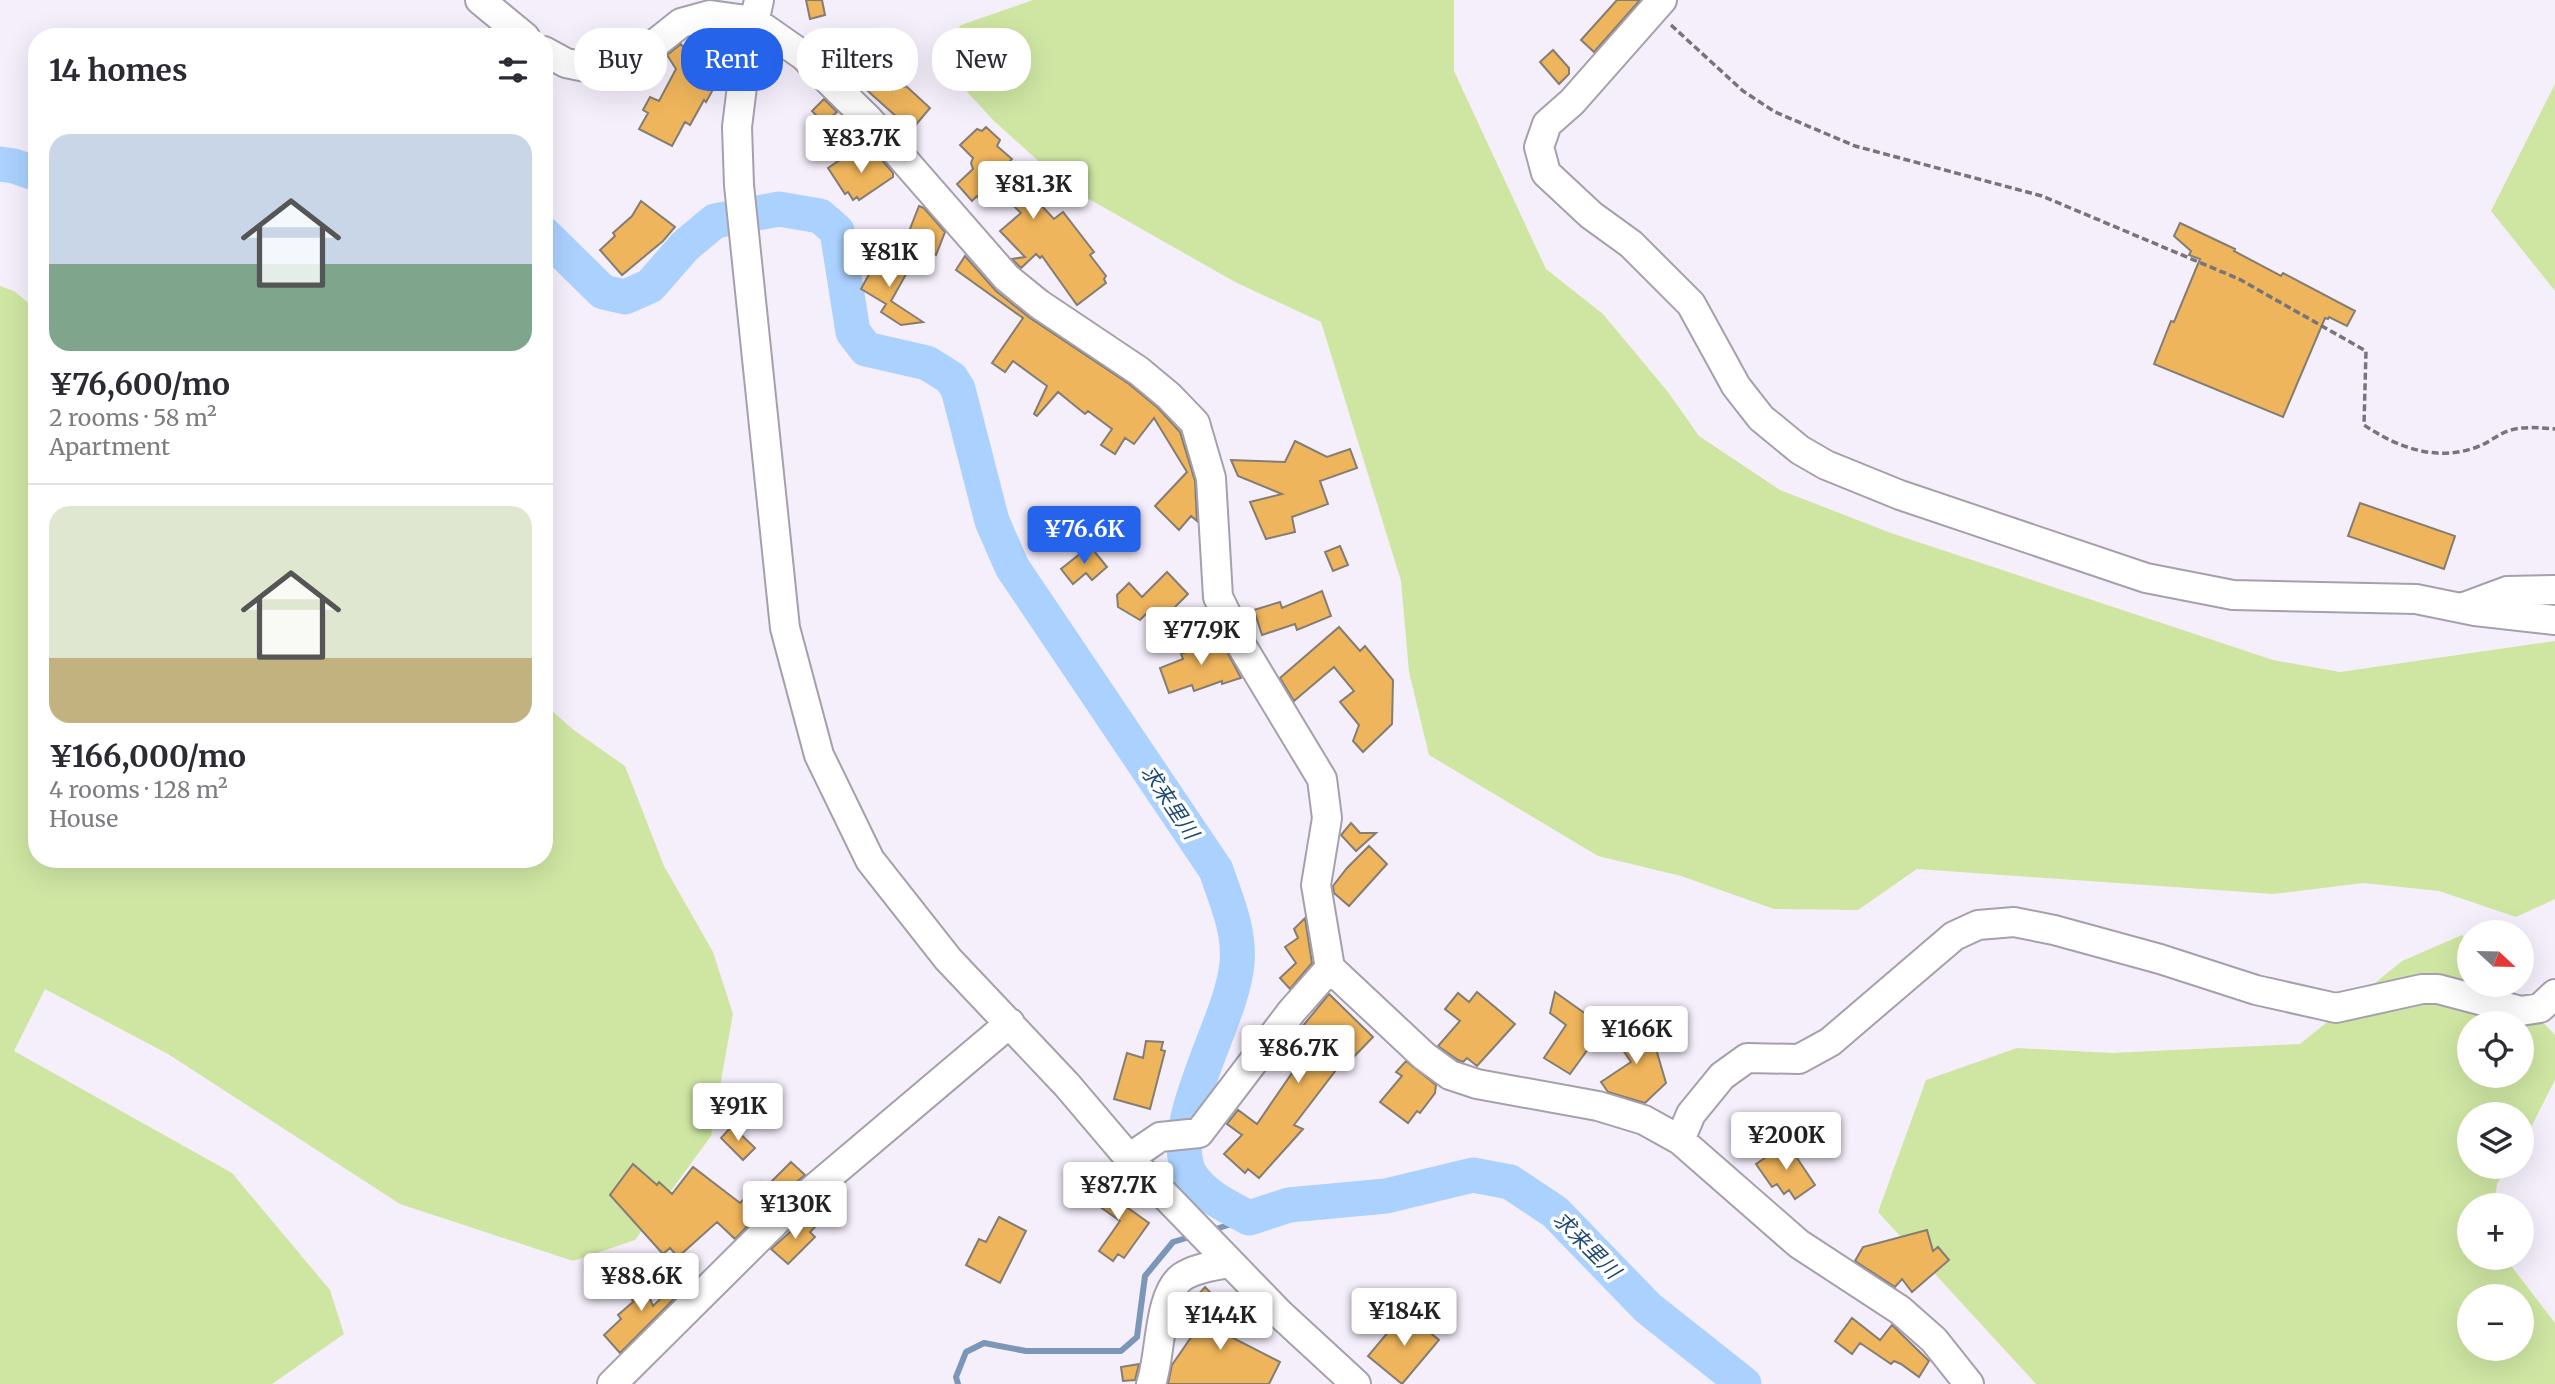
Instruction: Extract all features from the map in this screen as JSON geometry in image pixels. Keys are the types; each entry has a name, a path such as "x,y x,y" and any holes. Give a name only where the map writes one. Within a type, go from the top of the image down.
{"street":[{"path":"480,0 515,28"},
{"path":"1658,5 1572,102 1547,124 1539,147 1546,173 1591,215 1632,244 1691,304 1736,386 1761,418 1800,450 1826,465 1900,495 2146,578 2233,595 2416,599 2555,620"},
{"path":"756,11 744,70 737,127 739,185 785,628 819,755 870,860 948,959 1010,1023 1129,1158 1223,1257 1279,1314 1356,1384"},
{"path":"553,56 566,63 590,68 620,63 652,46 681,23 710,15 756,11 869,120 1007,278 1039,304 1139,372 1169,396 1195,423 1211,478 1218,597 1243,648 1322,779 1327,818 1315,885 1330,968 1424,1056 1450,1075 1477,1084 1598,1106 1644,1120 1680,1140 1799,1244 1900,1310 1934,1340 1969,1384"},
{"path":"2462,608 2507,591 2555,590"},
{"path":"1680,1140 1691,1114 1722,1076 1747,1058 1799,1059 1830,1042 1954,936 1978,925 2014,922 2054,930 2160,959 2256,990 2336,1008 2422,989 2438,989 2521,1011 2540,1009 2555,994"},
{"path":"1129,1158 1160,1137 1199,1133 1292,1011 1330,968"},
{"path":"612,1384 777,1220 1010,1023"},
{"path":"1151,1384 1156,1369 1166,1303 1181,1277 1223,1257"}],"path":[{"path":"1658,5 1743,92 1775,112 1855,146 2042,196 2239,279 2356,345 2366,351 2364,425 2384,439 2410,449 2438,454 2482,446 2508,430 2555,429"}],"green space":[{"path":"1033,0 1454,0 1454,71 1546,269 1603,314 1668,392 1699,436 1780,490 1891,533 2273,660 2340,672 2555,641 2555,899 2516,917 2439,891 2363,883 2273,894 1917,869 1858,910 1774,909 1681,876 1598,856 1429,755 1409,672 1401,581 1321,322 1235,282 1066,186 994,121 966,91 1031,91 1031,28 958,28"},
{"path":"2555,84 2555,291 2491,211"},
{"path":"0,286 14,291 28,303 28,868 553,868 553,712 625,766 664,866 713,952 733,1014 711,1136 635,1240 573,1261 400,1204 168,1054 45,989 14,1051 232,1173 330,1290 344,1334 272,1384 0,1384"},
{"path":"2457,937 2457,998 2520,998 2532,1011 2457,1011 2457,1088 2534,1088 2534,1013 2555,1035 2555,1080 2534,1121 2534,1102 2457,1102 2457,1179 2500,1179 2496,1193 2457,1193 2457,1270 2514,1270 2525,1284 2457,1284 2457,1361 2534,1361 2534,1296 2555,1323 2555,1384 2036,1384 1878,1212 1926,1080 2017,1048 2112,1053 2300,1044 2402,961"}],"building":[{"path":"806,0 822,0 825,15 810,19"},
{"path":"1617,0 1640,0 1594,52 1581,40"},
{"path":"681,44 681,91 712,91 690,125 685,122 672,146 639,129 648,113 643,110 650,97 659,101 667,91 676,69 667,55"},
{"path":"1553,50 1569,68 1569,74 1559,84 1540,62"},
{"path":"868,91 911,91 930,108 914,127 908,127"},
{"path":"824,99 837,112 824,123 812,111"},
{"path":"986,127 1000,140 997,146 1012,159 993,179 1024,187 1054,219 1063,212 1094,252 1090,255 1106,276 1106,283 1077,305 1042,256 1040,258 1036,254 1021,268 1012,259 1025,257 1000,231 1021,213 994,187 980,200 977,196 972,201 957,184 973,169 973,158 960,145 977,129 982,131"},
{"path":"871,151 874,155 876,153 893,173 893,177 859,200 857,197 853,200 848,192 845,194 828,168 850,153 856,162"},
{"path":"641,201 675,227 663,241 622,275 600,250 615,236 613,233 632,216"},
{"path":"919,206 924,208 945,232 936,255 908,234"},
{"path":"2180,223 2355,311 2347,326 2329,317 2325,318 2283,417 2154,364 2200,259 2189,255 2191,251 2174,236"},
{"path":"885,256 909,269 891,301 923,322 901,325 881,312 886,304 861,289 878,258 882,261"},
{"path":"965,256 996,291 1030,318 1129,384 1158,408 1180,432 1195,481 1197,521 1191,516 1179,530 1155,506 1187,472 1154,418 1134,444 1125,438 1115,454 1101,445 1112,429 1088,411 1085,414 1058,392 1037,416 1034,414 1047,386 1013,361 1005,372 992,363 1023,318 956,270"},
{"path":"1295,441 1327,457 1350,449 1357,468 1320,481 1328,504 1292,517 1295,532 1266,539 1250,502 1282,494 1238,476 1231,460 1285,462"},
{"path":"2360,503 2455,536 2444,569 2348,536"},
{"path":"1090,546 1107,567 1092,580 1086,573 1073,584 1061,569"},
{"path":"1340,546 1348,565 1333,571 1325,552"},
{"path":"1167,572 1188,594 1169,613 1166,610 1154,622 1146,614 1140,620 1118,607 1117,595 1129,583 1142,597"},
{"path":"1322,591 1331,616 1297,630 1295,624 1262,635 1254,610 1280,602 1282,608"},
{"path":"1213,625 1241,678 1222,684 1222,681 1194,691 1192,685 1169,693 1160,668 1183,659 1181,654 1213,642 1209,631 1214,629"},
{"path":"1339,627 1360,651 1365,646 1393,680 1392,724 1363,752 1353,741 1359,725 1340,702 1354,691 1334,667 1294,701 1280,678"},
{"path":"1351,823 1360,833 1376,833 1356,851 1341,835"},
{"path":"1369,846 1387,864 1349,906 1334,893 1333,886"},
{"path":"1305,918 1312,963 1290,989 1280,978 1296,963 1285,947 1298,938 1294,929"},
{"path":"1477,992 1515,1024 1477,1066 1467,1058 1463,1062 1458,1060 1438,1046 1460,1021 1445,1009 1458,993 1469,1002"},
{"path":"1555,992 1604,1027 1570,1074 1544,1058 1566,1025 1550,1013"},
{"path":"1329,994 1373,1037 1347,1064 1343,1061 1294,1125 1303,1129 1259,1178 1248,1169 1245,1173 1224,1154 1242,1135 1227,1124 1238,1110 1257,1124 1294,1070 1283,1057 1288,1053 1284,1049"},
{"path":"1632,1016 1656,1049 1666,1083 1645,1103 1608,1092 1601,1082 1631,1062 1612,1034"},
{"path":"1146,1041 1163,1042 1161,1050 1165,1051 1150,1109 1114,1099 1127,1053 1143,1058"},
{"path":"1406,1061 1436,1085 1435,1093 1420,1113 1417,1111 1408,1123 1380,1102 1402,1076 1396,1072"},
{"path":"732,1126 755,1148 743,1160 721,1138"},
{"path":"1787,1143 1815,1185 1795,1199 1789,1190 1784,1194 1777,1184 1772,1187 1756,1164"},
{"path":"791,1162 805,1175 765,1208 735,1239 717,1222 678,1257 670,1248 663,1254 610,1195 633,1164 672,1194 693,1167 740,1203 761,1182 766,1187"},
{"path":"1103,1180 1125,1197 1121,1203 1149,1223 1124,1258 1118,1254 1113,1261 1099,1251 1120,1221 1089,1199"},
{"path":"808,1216 817,1225 810,1232 815,1237 788,1264 771,1249"},
{"path":"999,1217 1026,1231 1000,1283 966,1265 979,1239 986,1242"},
{"path":"1927,1230 1933,1251 1938,1247 1949,1260 1912,1292 1902,1279 1895,1287 1855,1261 1863,1247"},
{"path":"686,1274 693,1280 620,1353 604,1335 621,1319 618,1315 633,1302 627,1287 643,1281 653,1306"},
{"path":"1205,1287 1242,1326 1231,1337 1280,1362 1269,1384 1168,1384 1172,1365 1205,1317 1191,1303"},
{"path":"1405,1312 1439,1340 1402,1384 1368,1356"},
{"path":"1852,1318 1880,1340 1892,1325 1929,1361 1919,1377 1901,1364 1894,1361 1891,1364 1860,1343 1852,1354 1835,1341"},
{"path":"1139,1364 1135,1380 1123,1381 1121,1367"}],"waterway":[{"name":"求来里川","path":"0,164 28,171"},
{"name":"求来里川","path":"553,243 603,292 625,297 650,286 685,246 715,221 779,209 820,216 837,231 853,332 866,349 927,363 951,378 958,389 992,521 1012,567 1216,870 1231,915 1237,951 1233,986 1192,1101 1186,1128 1184,1153 1190,1174 1201,1188 1216,1200 1249,1218 1289,1205 1386,1196 1473,1175 1510,1182 1555,1212 1648,1308 1744,1384"},
{"path":"1210,1231 1249,1218"},
{"path":"958,1384 956,1377 966,1352 984,1343 1026,1351 1121,1351 1137,1337 1145,1276 1173,1242 1193,1236"}]}
